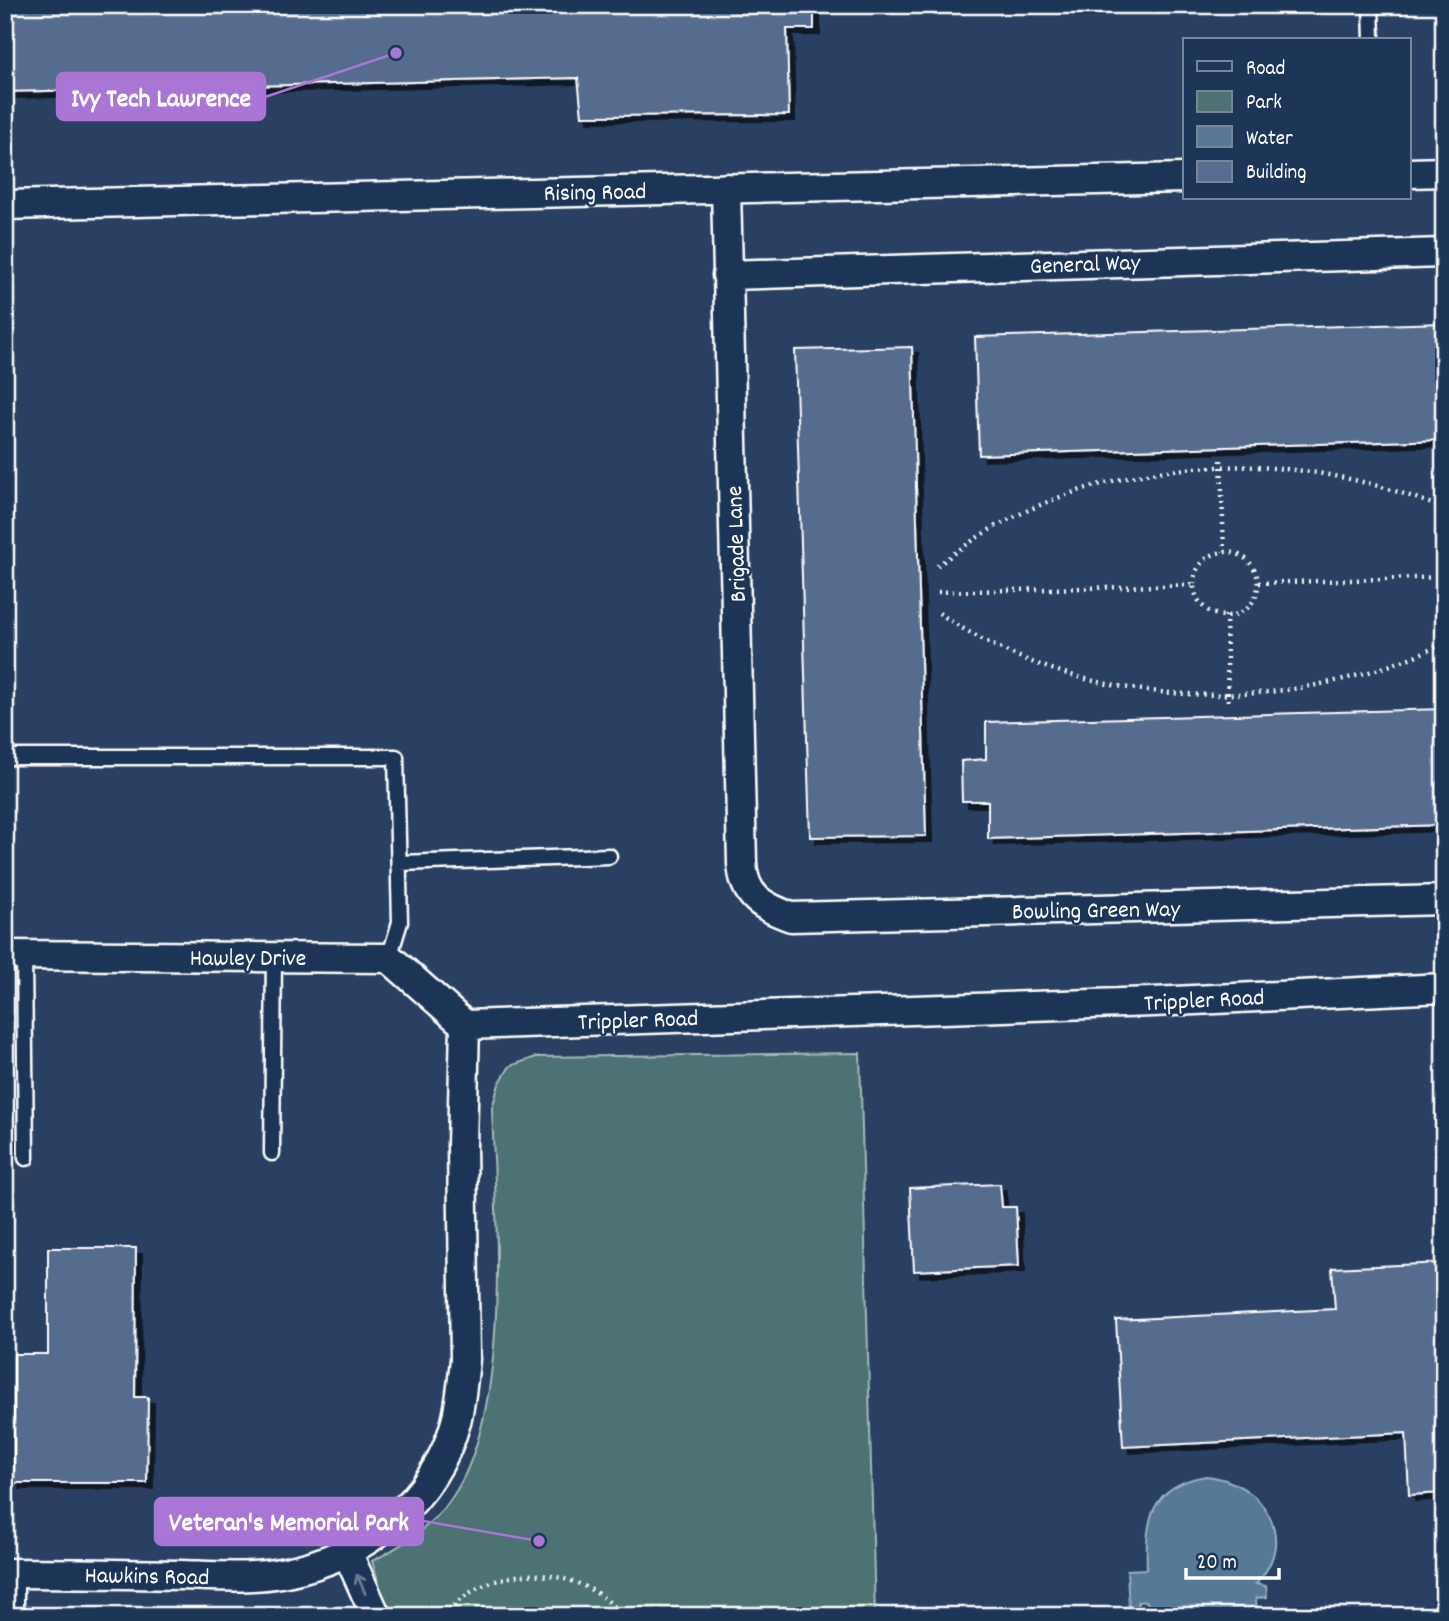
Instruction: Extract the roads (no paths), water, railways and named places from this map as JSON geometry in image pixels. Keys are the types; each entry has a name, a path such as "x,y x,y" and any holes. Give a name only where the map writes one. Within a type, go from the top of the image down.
{"street":[{"path":"1410,173 1444,172"},
{"name":"Rising Road","path":"5,205 1183,178"},
{"name":"Brigade Lane","path":"726,188 742,863 744,879 755,897"},
{"name":"General Way","path":"727,275 1444,253"},
{"name":"Bowling Green Way","path":"755,897 772,912 791,916 1444,900"},
{"name":"Hawley Drive","path":"15,955 389,958"},
{"path":"376,1616 347,1552 384,1531 406,1509 446,1449 456,1421 465,1359 462,1145 465,1025 389,958"},
{"name":"Trippler Road","path":"465,1025 1140,1002 1444,988"},
{"name":"Hawkins Road","path":"11,1573 238,1576 288,1572 347,1552"}],"lane":[{"path":"1371,5 1372,38"},
{"path":"5,757 396,757 400,922 389,958"},
{"path":"399,863 609,856"},
{"path":"15,955 26,1158"},
{"path":"272,1153 274,957"},
{"path":"11,1573 16,1616"}],"water":[{"path":"1206,1476 1226,1480 1258,1500 1274,1531 1275,1548 1269,1566 1256,1584 1266,1586 1267,1597 1256,1598 1257,1616 1149,1616 1147,1601 1138,1602 1139,1611 1129,1612 1127,1570 1147,1569 1147,1535 1155,1508 1162,1497 1173,1488"}],"place":[{"name":"Ivy Tech Lawrence","path":"396,53"},
{"name":"Veteran's Memorial Park","path":"539,1541"}]}
